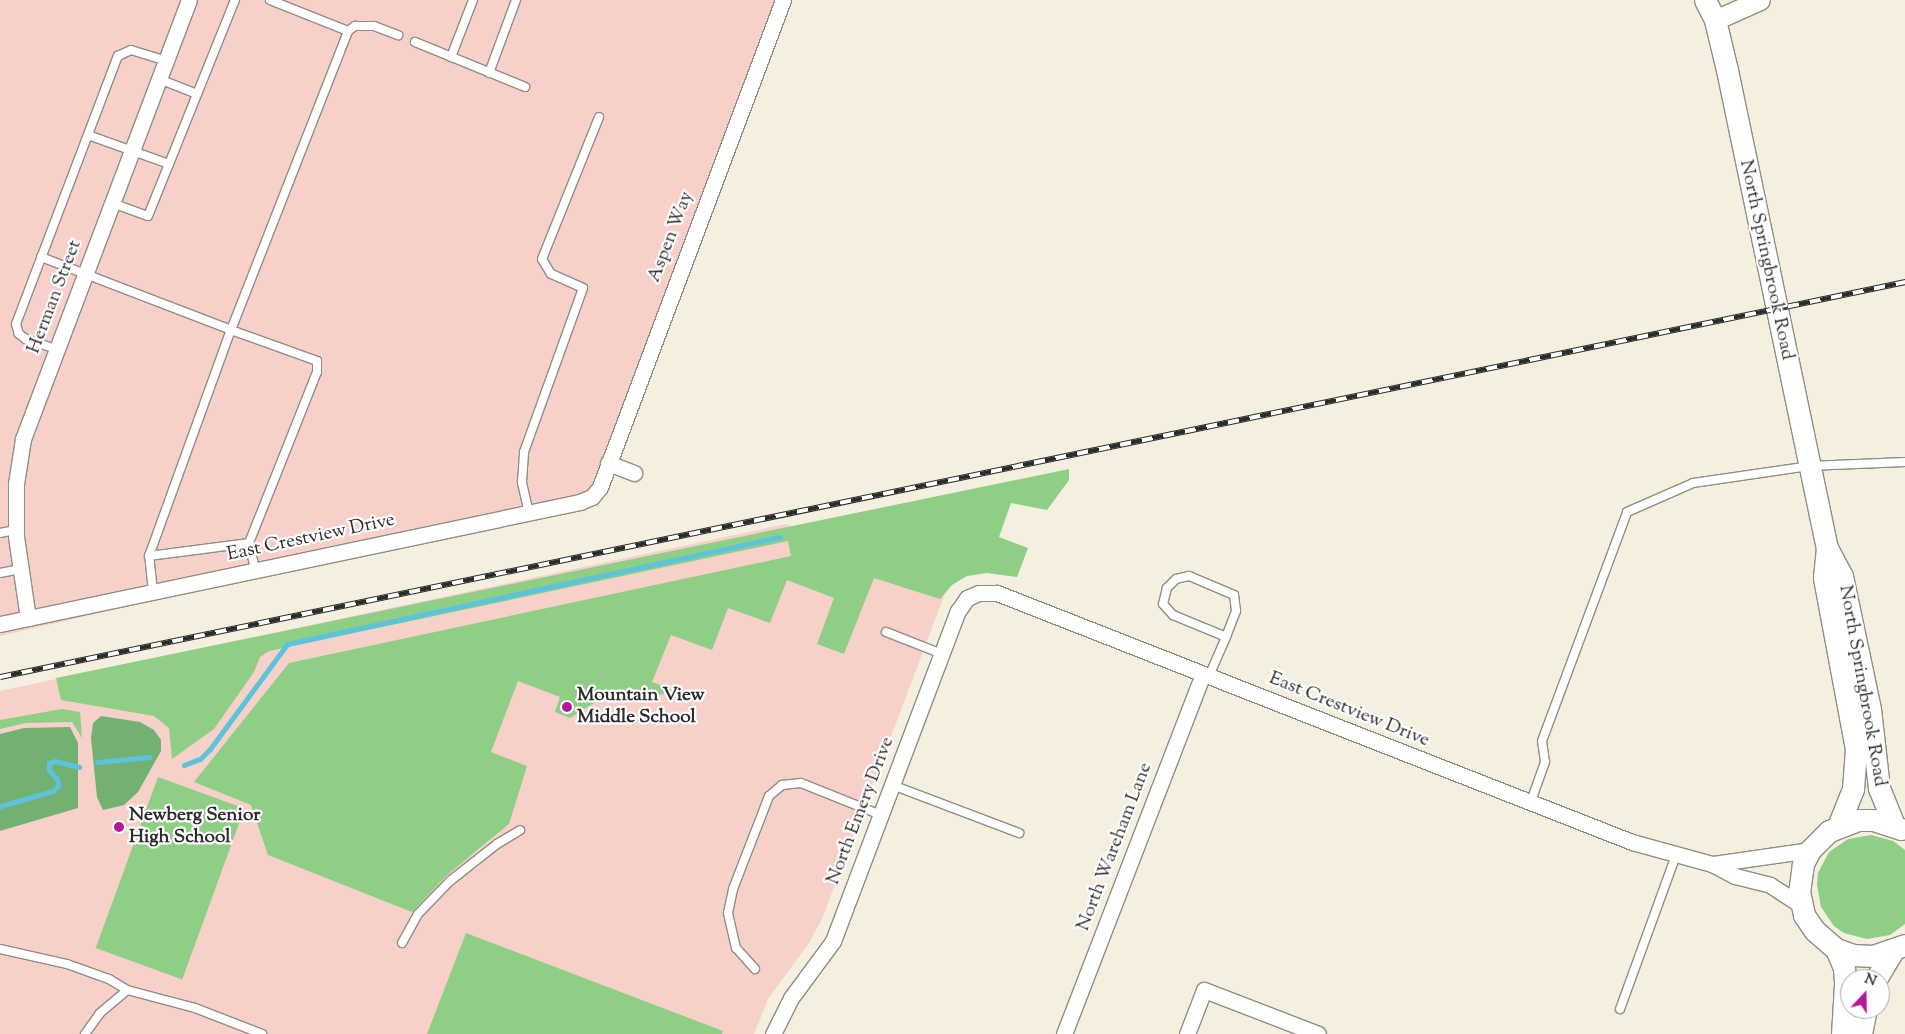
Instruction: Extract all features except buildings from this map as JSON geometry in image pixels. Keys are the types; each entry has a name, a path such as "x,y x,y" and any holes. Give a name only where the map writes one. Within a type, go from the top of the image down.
{"main road":[{"name":"North Springbrook Road","path":"1705,0 1715,20 1827,548 1842,576 1870,709 1879,788 1900,828"},
{"name":"North Springbrook Road","path":"1827,548 1824,578 1856,749 1853,789 1838,826"},
{"path":"1898,948 1873,956 1853,955 1836,949 1814,930 1801,905 1800,876 1810,850 1838,826 1873,820 1900,828"},
{"path":"1883,969 1898,948"},
{"path":"1836,949 1844,968 1842,1034"},
{"path":"1861,1034 1864,1019"}],"street":[{"name":"Herman Street","path":"28,618 16,530 16,484 23,439 189,0"},
{"name":"Aspen Way","path":"608,463 783,0"},
{"path":"1715,20 1760,0"},
{"path":"608,463 634,473"},
{"name":"East Crestview Drive","path":"0,624 580,502 592,496 600,487 608,463"},
{"name":"East Crestview Drive","path":"973,595 997,593 1530,804 1676,855 1712,864 1734,876 1770,885 1801,905"},
{"name":"North Emery Drive","path":"773,1034 790,998 833,941 960,606 973,595"},
{"name":"North Wareham Lane","path":"1064,1034 1206,675"},
{"name":"East Crestview Drive","path":"1712,864 1810,850"},
{"path":"1187,1034 1204,990 1318,1034"}],"lane":[{"path":"112,203 148,216 235,0"},
{"path":"270,0 348,31"},
{"path":"451,57 473,0"},
{"path":"489,73 516,0"},
{"path":"153,592 149,556 231,330 348,31 355,26 374,26 398,36"},
{"path":"416,42 525,87"},
{"path":"56,349 26,339 19,334 16,324 41,257 122,53 131,50 166,61"},
{"path":"159,79 197,94"},
{"path":"529,513 522,482 524,452 583,288 551,274 542,259 598,117"},
{"path":"88,135 169,164"},
{"path":"41,257 316,361 317,372 249,544 255,570"},
{"path":"1530,804 1545,762 1542,741 1626,512 1693,483 1809,466 1905,462"},
{"path":"0,533 16,530"},
{"path":"149,556 249,544"},
{"path":"0,573 21,569"},
{"path":"1206,675 1226,637 1236,611 1234,595 1189,576 1176,579 1167,588 1163,604 1173,615 1226,637"},
{"path":"886,632 942,654"},
{"path":"755,969 736,948 728,913 733,890 769,796 782,785 801,783 881,815"},
{"path":"892,785 1019,834"},
{"path":"402,943 418,914 450,881 497,844 520,830"},
{"path":"1620,1009 1676,855"},
{"path":"0,949 66,964 109,979 127,990 194,1008 262,1034"},
{"path":"86,1034 100,1013 127,990"}],"shaded area":[{"path":"0,0 785,0 608,463 580,502 0,636"},
{"name":"Mountain View Middle School","path":"786,524 947,588 822,919 809,943 768,999 754,1034 0,1034 0,691"}],"green space":[{"path":"1069,469 1069,480 1047,510 1011,503 999,537 1028,548 1017,577 987,573 967,576 952,585 940,599 874,578 844,654 817,644 834,598 787,580 770,623 728,608 712,650 671,635 652,682 675,691 636,701 612,692 570,718 555,712 560,697 518,681 491,752 527,766 509,824 447,875 412,912 268,855 251,805 194,782 289,663 791,556 788,541 269,651 260,657 254,672 214,729 172,759 169,728 154,716 61,700 56,678"},
{"path":"62,709 80,712 82,738 72,722 26,723 0,729 0,720"},
{"path":"101,716 140,722 154,730 161,740 161,751 138,792 124,805 103,810 97,797 91,738 93,723"},
{"path":"70,727 78,743 78,808 0,831 0,734 24,728"},
{"path":"158,777 244,808 182,979 96,948"},
{"path":"1871,835 1893,841 1905,850 1905,924 1890,935 1867,939 1844,933 1834,926 1821,907 1817,885 1818,873 1829,852 1848,839"},
{"path":"466,933 723,1031 722,1034 427,1034"}],"waterway":[{"path":"184,765 200,759 210,749 287,644 780,537"},
{"path":"97,762 150,757"},
{"path":"0,806 53,791 58,786 57,779 49,770 49,763 55,761 79,767"}],"railway":[{"path":"0,677 1905,282"}],"place":[{"name":"Mountain View Middle School","path":"567,707"},
{"name":"Newberg Senior High School","path":"119,827"}]}
